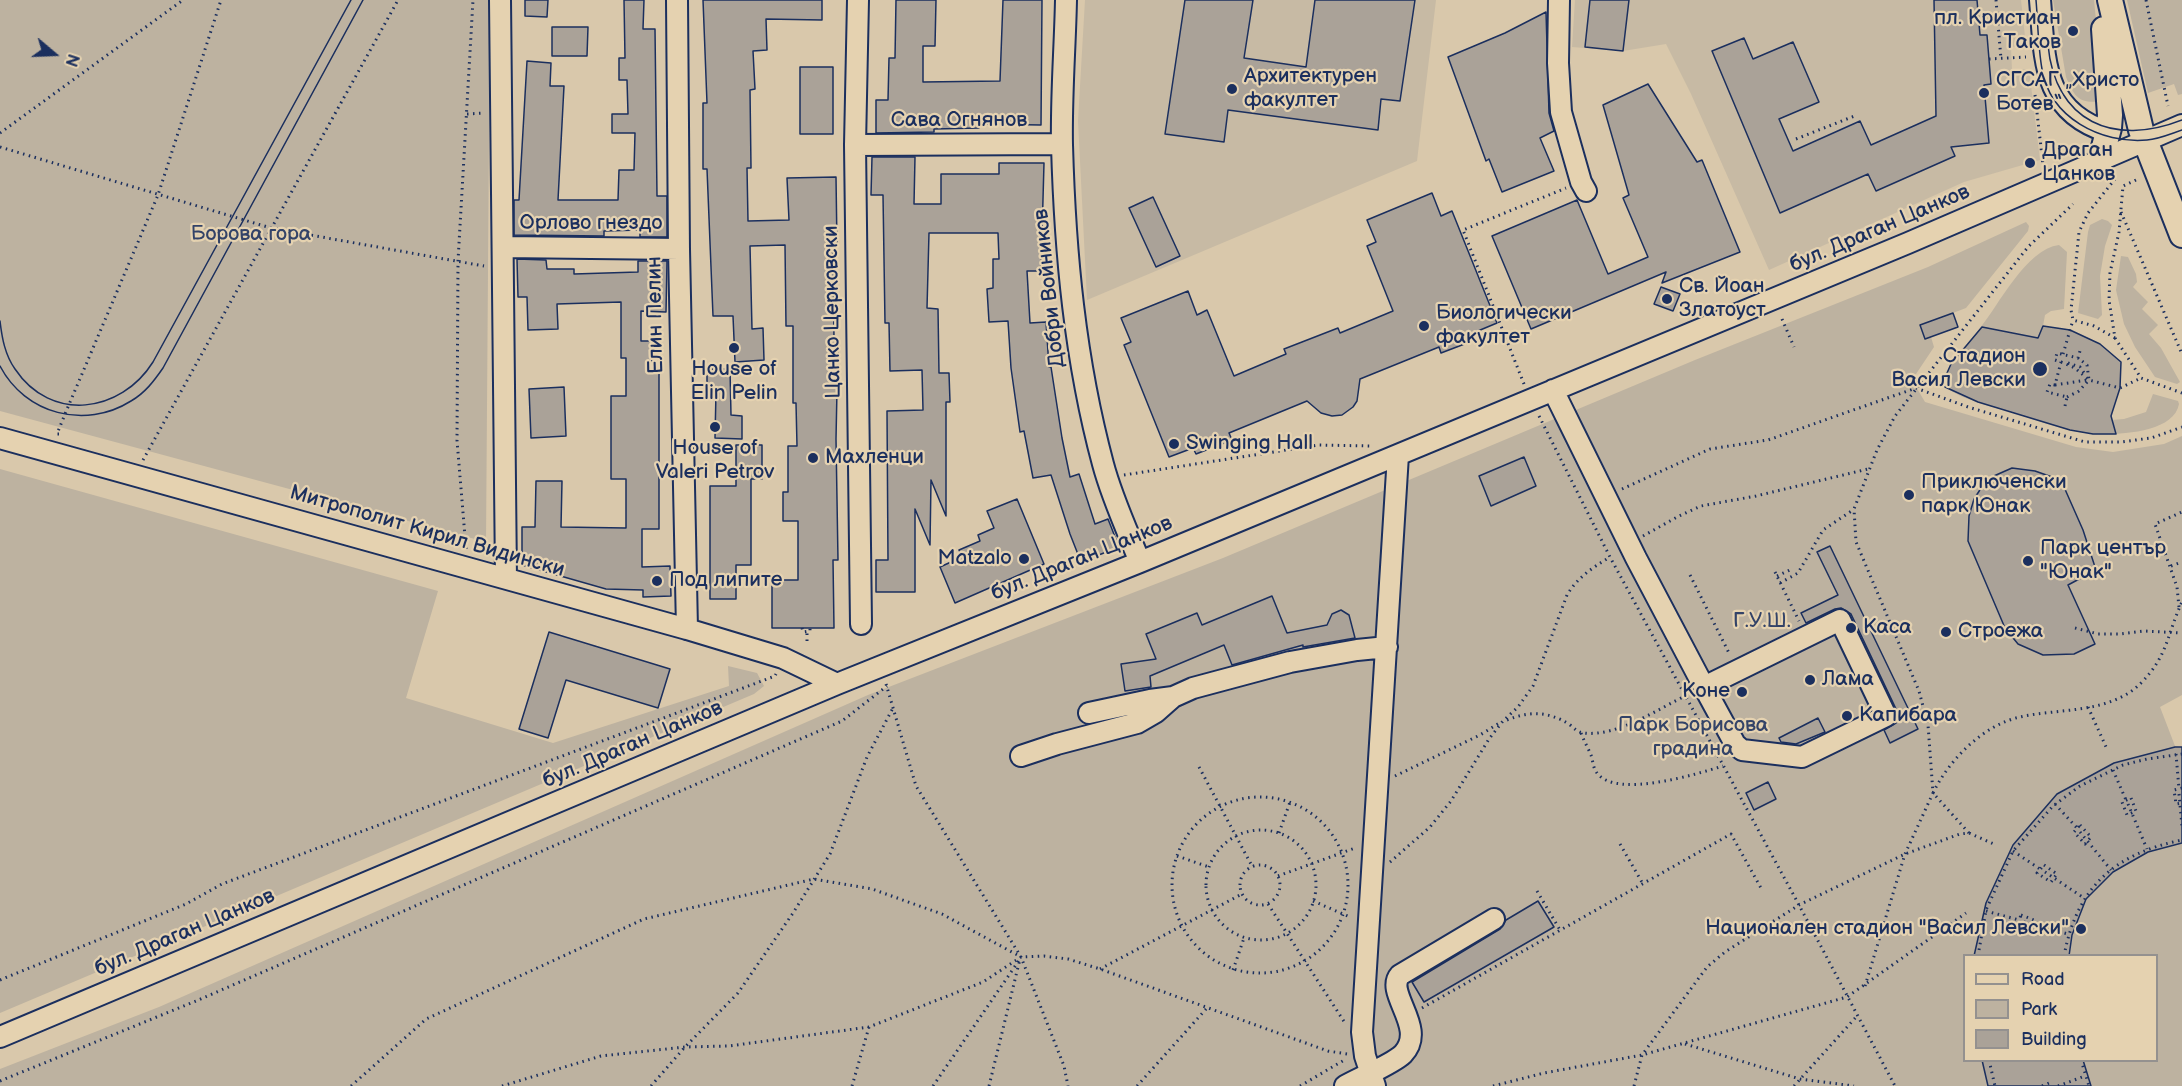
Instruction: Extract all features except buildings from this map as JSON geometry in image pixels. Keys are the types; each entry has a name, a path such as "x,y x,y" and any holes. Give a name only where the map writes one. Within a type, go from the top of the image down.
{"main road":[{"path":"2108,0 2104,39 2109,100 2108,170"},
{"path":"2108,0 2131,97 2145,142 2182,235"}],"street":[{"path":"500,0 506,578"},
{"name":"Елин Пелин","path":"677,0 679,249 687,629"},
{"name":"Цанко Церковски","path":"858,0 855,145 861,624"},
{"name":"Добри Войников","path":"1066,0 1062,144 1069,274 1074,319 1092,419 1108,478 1140,562"},
{"path":"1559,0 1558,63 1561,112 1584,186"},
{"path":"2040,0 2046,69 2050,81 2059,98 2072,112 2092,127 2108,132"},
{"name":"бул. Драган Цанков","path":"0,1037 837,684 1140,562 1553,390 2108,170 2145,142 2182,125"},
{"name":"Сава Огнянов","path":"855,145 1062,144"},
{"name":"Орлово гнездо","path":"503,247 679,249"},
{"path":"1553,390 1629,544 1704,687 1735,744 1742,750 1802,757 1886,716 1840,620 1704,687"},
{"name":"Митрополит Кирил Видински","path":"0,438 687,629 783,658 837,684"},
{"path":"1365,1067 1362,1032 1398,454"},
{"path":"1089,713 1173,697 1193,688 1290,662 1387,647"},
{"path":"1021,756 1066,741 1137,723 1156,712 1173,697"},
{"path":"1345,1086 1365,1067 1401,1056 1408,1047 1411,1034 1396,986 1396,980 1400,975 1494,919"}],"path":[{"path":"0,133 183,0"},
{"path":"57,434 158,195 221,0"},
{"path":"142,461 398,0"},
{"path":"467,551 457,440 458,261 473,0"},
{"path":"1996,0 2001,59"},
{"path":"2146,0 2168,106"},
{"path":"1989,59 2031,57"},
{"path":"2036,95 2043,165"},
{"path":"1796,139 1857,115"},
{"path":"0,147 271,228 503,269"},
{"path":"2063,354 2073,320 2071,310 2079,232 2101,194 2108,170"},
{"path":"2136,180 2123,186 2121,212 2110,273 2109,300 2115,338 2141,378 2182,393"},
{"path":"1524,384 1463,230 1584,186"},
{"path":"1996,844 1969,833 1933,793 1928,725 1919,691 1856,542 1854,509 1876,450 1895,416 2028,247 2073,204"},
{"path":"2121,212 2182,354"},
{"path":"1782,319 1794,347"},
{"path":"2073,320 2094,326 2115,338"},
{"path":"2078,358 2079,351"},
{"path":"2089,380 2071,384 2050,384 2048,392 2067,397 2079,391 2089,380 2087,365 2078,358 2057,353 2055,360 2075,368 2089,380 2120,388 2141,378"},
{"path":"2055,385 2061,362"},
{"path":"1584,506 1710,449 1768,440 1916,388 2010,420 2085,442 2121,442 2151,438 2182,427"},
{"path":"2065,406 2067,397"},
{"path":"1541,420 1610,557 1799,905 1894,1086"},
{"path":"1108,478 1319,445 1370,446"},
{"path":"1389,863 1430,826 1444,809 1503,721 1518,707 1533,687 1567,595 1584,573 1629,544 1701,506 1756,496 1869,469"},
{"path":"1780,583 1798,573 1823,530 1854,509"},
{"path":"2179,609 2177,587 2155,524 2182,512"},
{"path":"2171,566 2182,562"},
{"path":"1790,570 1776,574 1806,636"},
{"path":"1690,575 1738,670"},
{"path":"1864,986 1905,854 1940,779 1967,748 1996,726 2019,717 2108,704 2140,684 2164,654 2182,602"},
{"path":"802,628 803,632 808,630 807,641"},
{"path":"2075,628 2098,634 2182,633"},
{"path":"0,980 186,904 222,884 775,676"},
{"path":"885,680 916,786 1021,957 1064,1066 1068,1086"},
{"path":"0,1080 196,1001 842,721 887,686"},
{"path":"1581,734 1600,733 1623,726 1686,696"},
{"path":"651,1086 685,1047 738,993 830,854 867,757 894,706"},
{"path":"2088,707 2107,749"},
{"path":"1388,779 1480,735 1503,721 1525,713 1543,713 1566,723 1581,734 1591,754 1595,771 1604,780 1620,784 1672,781 1723,766"},
{"path":"2176,754 2181,788 2174,790 2176,804 2181,803"},
{"path":"1978,954 1986,910 2013,851 2055,804 2080,786 2113,770 2147,759 2182,754"},
{"path":"1199,767 1252,866"},
{"path":"2113,770 2127,802"},
{"path":"2179,794 2182,826"},
{"path":"1267,797 1290,802 1311,813 1329,829 1342,852 1347,870 1348,892 1344,914 1334,934 1305,962 1280,972 1257,974 1233,970 1212,960 1194,945 1182,926 1175,909 1172,892 1172,874 1177,856 1187,836 1202,819 1221,806 1243,798 1267,797"},
{"path":"2131,798 2136,811 2127,815 2122,802 2127,802 2131,798"},
{"path":"1279,833 1290,802"},
{"path":"2055,804 2077,828"},
{"path":"2132,813 2147,849"},
{"path":"2080,825 2091,837 2085,844 2074,832 2077,828 2080,825"},
{"path":"1265,830 1279,833 1302,849 1311,864 1316,888 1313,902 1307,915 1287,934 1272,939 1244,938 1231,932 1212,910 1206,896 1209,867 1215,854 1236,836 1250,831 1265,830"},
{"path":"2080,832 2111,870"},
{"path":"1634,1086 1642,1055 1707,968 1725,952 1799,905 1905,854 1960,834 1969,833"},
{"path":"1407,1017 1731,834 1761,888"},
{"path":"2064,954 2068,934 2084,898 2111,870 2147,849 2182,840"},
{"path":"1278,876 1364,844"},
{"path":"1620,844 1643,884"},
{"path":"2013,851 2040,869"},
{"path":"1177,856 1209,867"},
{"path":"2044,865 2057,874 2054,878 2051,882 2037,873 2044,865"},
{"path":"1252,866 1264,866 1278,876 1277,895 1268,904 1250,903 1242,894 1240,881 1252,866"},
{"path":"2044,872 2084,898"},
{"path":"351,1086 426,1019 644,919 814,879 872,890 942,914 1021,957"},
{"path":"1538,891 1560,930"},
{"path":"1100,969 1242,894"},
{"path":"1313,902 1351,917"},
{"path":"1268,904 1345,1024"},
{"path":"1986,910 2019,920"},
{"path":"1493,1086 1544,1073 1642,1055 1846,997 1966,913"},
{"path":"2021,915 2034,920 2033,924 2031,930 2017,926 2021,915"},
{"path":"2024,922 2068,934"},
{"path":"1233,970 1244,938"},
{"path":"502,1086 601,1056 685,1047 729,1046 869,1027 983,982 1021,957 1044,956 1068,959 1100,969 1328,1051 1365,1067"},
{"path":"933,1086 1021,957"},
{"path":"989,1086 1021,957"},
{"path":"1137,1086 1207,1008"},
{"path":"1794,1086 1857,1016"},
{"path":"852,1086 869,1027"},
{"path":"1683,1043 1800,1078 1854,1086"},
{"path":"1300,1086 1346,1059 1365,1067"},
{"path":"1989,1062 1995,1086"},
{"path":"2082,1062 2089,1086"},
{"path":"2058,1086 2085,1076"},
{"path":"2042,1086 2049,1083 2050,1086"}],"shaded area":[{"path":"1085,0 1436,0 1417,161 1087,300 1078,121"},
{"path":"1575,0 2021,0 2026,46 2011,47 2012,70 2029,69 2040,160 1964,182 1769,270 1691,94 1666,44 1623,51 1572,47"}],"green space":[{"name":"Борова гора","path":"0,0 490,0 486,542 0,411"},
{"path":"2053,0 2094,0 2104,101 2084,101 2076,95 2069,84"},
{"path":"2127,0 2182,0 2182,94 2178,95 2174,84 2148,93"},
{"path":"2102,219 2112,225 2105,246 2100,276 2102,315 2098,319 2078,313 2088,232 2090,225"},
{"name":"Парк Борисова градина","path":"2026,222 2029,226 2028,231 1966,308 1921,325 1925,339 1931,337 1934,347 1912,380 1925,402 2076,447 2113,452 2164,444 2182,436 2182,695 2160,707 2175,746 2182,747 2182,1086 0,1086 0,1069 159,1007 868,695 1223,558 1695,360 1928,267"},
{"path":"2059,245 2067,252 2064,309 2051,311 2045,315 2043,326 2067,330 2085,337 2121,362 2111,390 2112,420 2146,412 2153,394 2178,401 2175,414 2167,421 2156,427 2130,433 2084,433 1978,403 1945,387 1943,382 1949,367 1975,335 2014,279 2035,256"},
{"path":"2121,256 2128,257 2136,274 2137,282 2133,287 2148,302 2142,309 2158,325 2149,334 2161,348 2180,382 2177,384 2155,377 2135,347 2124,324 2116,290"},
{"path":"0,469 438,591 406,698 553,743 729,686 728,666 757,673 764,686 754,694 0,1013"}],"tram line":[{"path":"0,321 4,346 15,369 30,386 47,398 66,404 86,405 105,401 123,392 139,379 153,362 351,0"},
{"path":"0,366 11,382 25,396 40,406 76,415 95,415 113,410 136,398 153,382 163,368 363,0"},
{"path":"2036,0 2042,69 2055,101 2067,114 2096,132 2130,140 2151,139 2182,130"},
{"path":"2048,45 2053,71 2062,93 2076,110 2092,122 2112,128 2133,130 2157,128 2182,120"}],"place":[{"name":"пл. Кристиан Таков","path":"2073,31"},
{"name":"Архитектурен факултет","path":"1232,89"},
{"name":"СГСАГ „Христо Ботев“","path":"1984,93"},
{"name":"Драган Цанков","path":"2030,163"},
{"name":"Св. Йоан Златоуст","path":"1667,299"},
{"name":"Биологически факултет","path":"1424,326"},
{"name":"House of Elin Pelin","path":"734,348"},
{"name":"Стадион Васил Левски","path":"2040,369"},
{"name":"House of Valeri Petrov","path":"715,427"},
{"name":"Swinging Hall","path":"1174,444"},
{"name":"Махленци","path":"813,458"},
{"name":"Приключенски парк Юнак","path":"1909,495"},
{"name":"Matzalo","path":"1024,559"},
{"name":"Парк център \"Юнак\"","path":"2028,561"},
{"name":"Под липите","path":"657,581"},
{"name":"Каса","path":"1851,628"},
{"name":"Строежа","path":"1946,632"},
{"name":"Лама","path":"1810,680"},
{"name":"Коне","path":"1742,692"},
{"name":"Капибара","path":"1847,716"},
{"name":"Национален стадион \"Васил Левски\"","path":"2081,929"}],"park label":[{"name":"Г.У.Ш.","path":"1762,622"}]}
